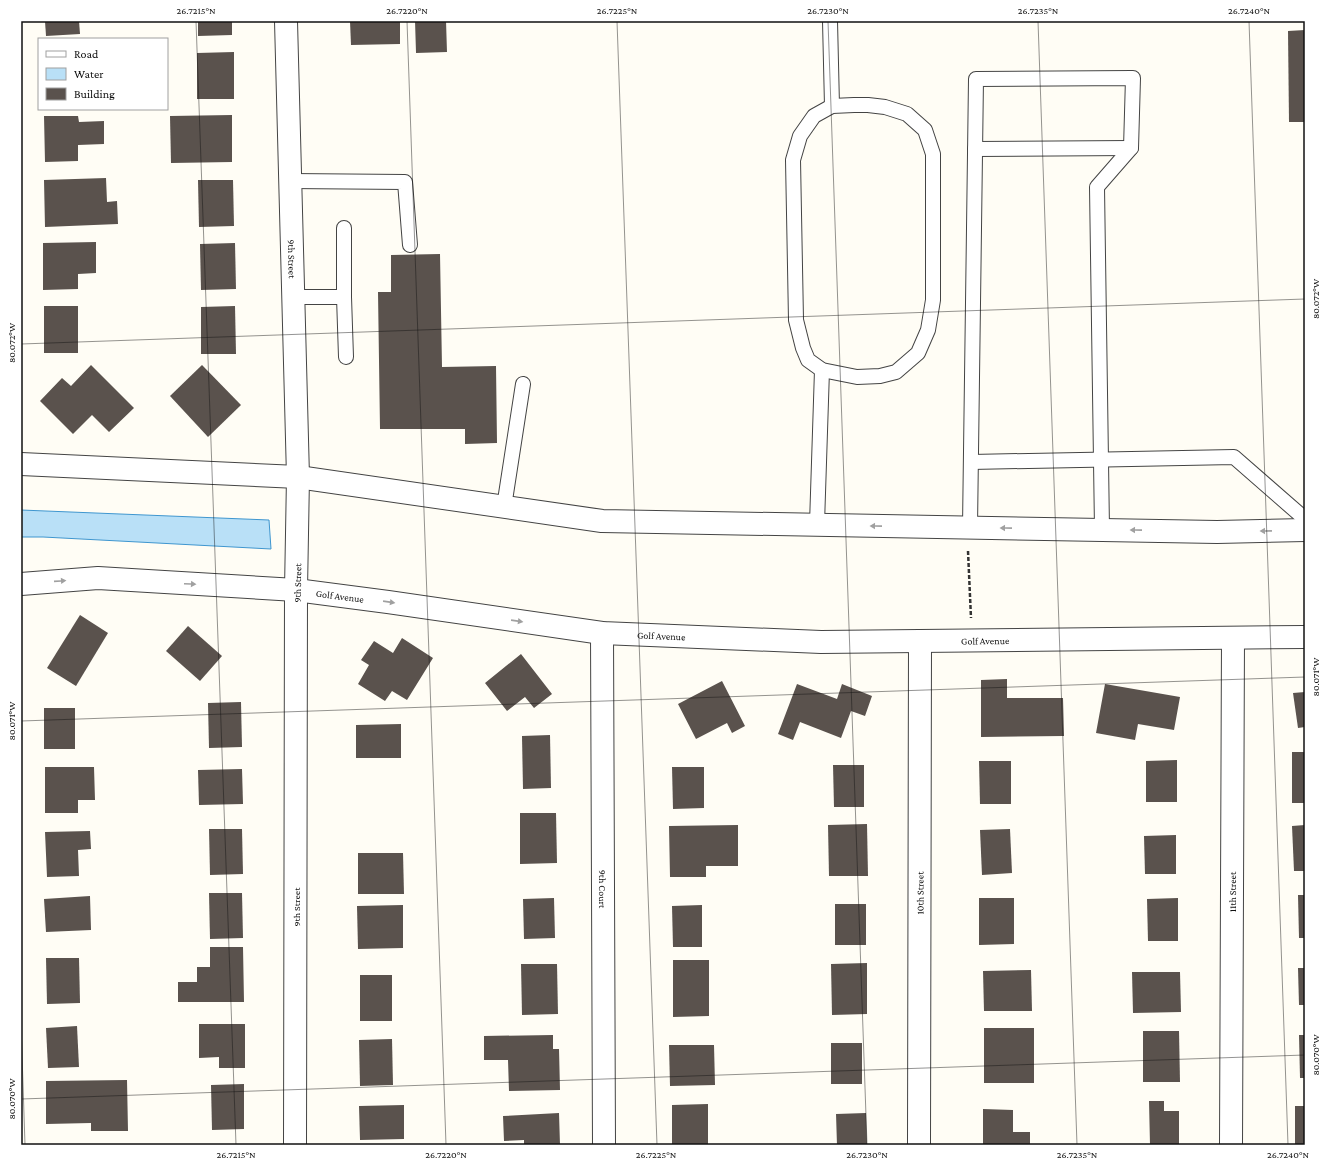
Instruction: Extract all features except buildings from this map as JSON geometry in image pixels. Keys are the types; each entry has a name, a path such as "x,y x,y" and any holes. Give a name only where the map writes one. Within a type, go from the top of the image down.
{"street":[{"name":"9th Street","path":"286,21 298,477 296,590 295,1145"},
{"path":"21,464 298,477 602,520 817,524 969,537 1102,530 1217,532 1305,530"},
{"name":"Golf Avenue","path":"21,584 98,578 296,590 602,633 821,642 1305,637"},
{"name":"9th Court","path":"602,633 604,1145"},
{"name":"11th Street","path":"1231,1145 1233,638"},
{"name":"10th Street","path":"919,1145 920,641"}],"lane":[{"path":"830,21 832,106"},
{"path":"969,537 976,79 1133,78 1131,148 1097,186 1102,530"},
{"path":"868,105 885,107 907,114 924,130 932,154 933,300 928,330 918,353 896,372 880,376 857,377 822,370 808,360 802,348 796,320 793,160 800,136 814,116 832,106 868,105"},
{"path":"975,149 1131,148"},
{"path":"290,181 405,182 410,244"},
{"path":"344,228 346,357"},
{"path":"293,297 344,297"},
{"path":"817,524 822,370"},
{"path":"504,507 524,384"},
{"path":"971,462 1234,457 1305,519"}],"path":[{"path":"969,537 971,622"}],"water":[{"path":"21,510 269,520 271,549 21,537"}]}
